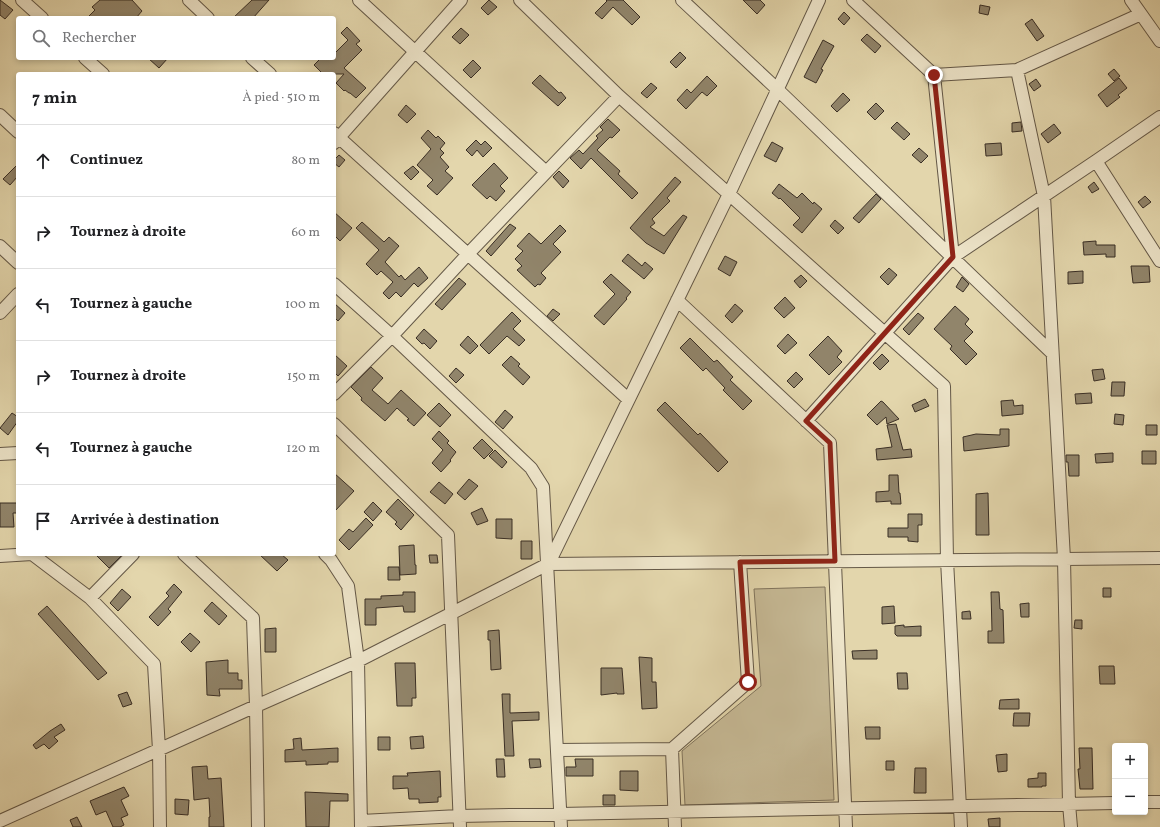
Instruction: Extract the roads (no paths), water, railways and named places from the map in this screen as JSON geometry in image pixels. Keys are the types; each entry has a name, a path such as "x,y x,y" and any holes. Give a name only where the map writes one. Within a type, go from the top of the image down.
{"street":[{"path":"22,0 40,16"},
{"path":"189,0 206,16"},
{"path":"359,0 546,172"},
{"path":"461,0 336,137 628,399"},
{"path":"520,0 619,96 944,386 947,560 960,827"},
{"path":"682,0 1052,353"},
{"path":"548,564 729,194 819,0"},
{"path":"854,0 934,75 953,257"},
{"path":"1134,1 1141,14 1160,41"},
{"path":"934,75 1017,70 1141,14"},
{"path":"87,60 101,72"},
{"path":"254,60 268,72"},
{"path":"1017,70 1044,196 1064,559 1069,804 1071,827"},
{"path":"336,392 392,336 619,96"},
{"path":"0,115 16,130"},
{"path":"806,421 953,257 1160,117"},
{"path":"1096,161 1160,260"},
{"path":"0,246 16,261"},
{"path":"336,286 392,336 531,468 543,488 561,827"},
{"path":"0,313 16,296"},
{"path":"677,300 830,443 846,827"},
{"path":"336,426 448,535 459,822"},
{"path":"0,454 16,453"},
{"path":"0,556 16,555"},
{"path":"35,556 90,598 154,664 159,750 160,827"},
{"path":"90,598 131,556"},
{"path":"186,556 253,618 258,827"},
{"path":"327,556 348,586 358,661 361,824 459,822 561,814 1112,803"},
{"path":"0,822 358,661 548,564 1160,558"},
{"path":"558,750 672,749 748,682 740,562"},
{"path":"672,749 675,827"},
{"path":"1148,802 1160,802"}]}
